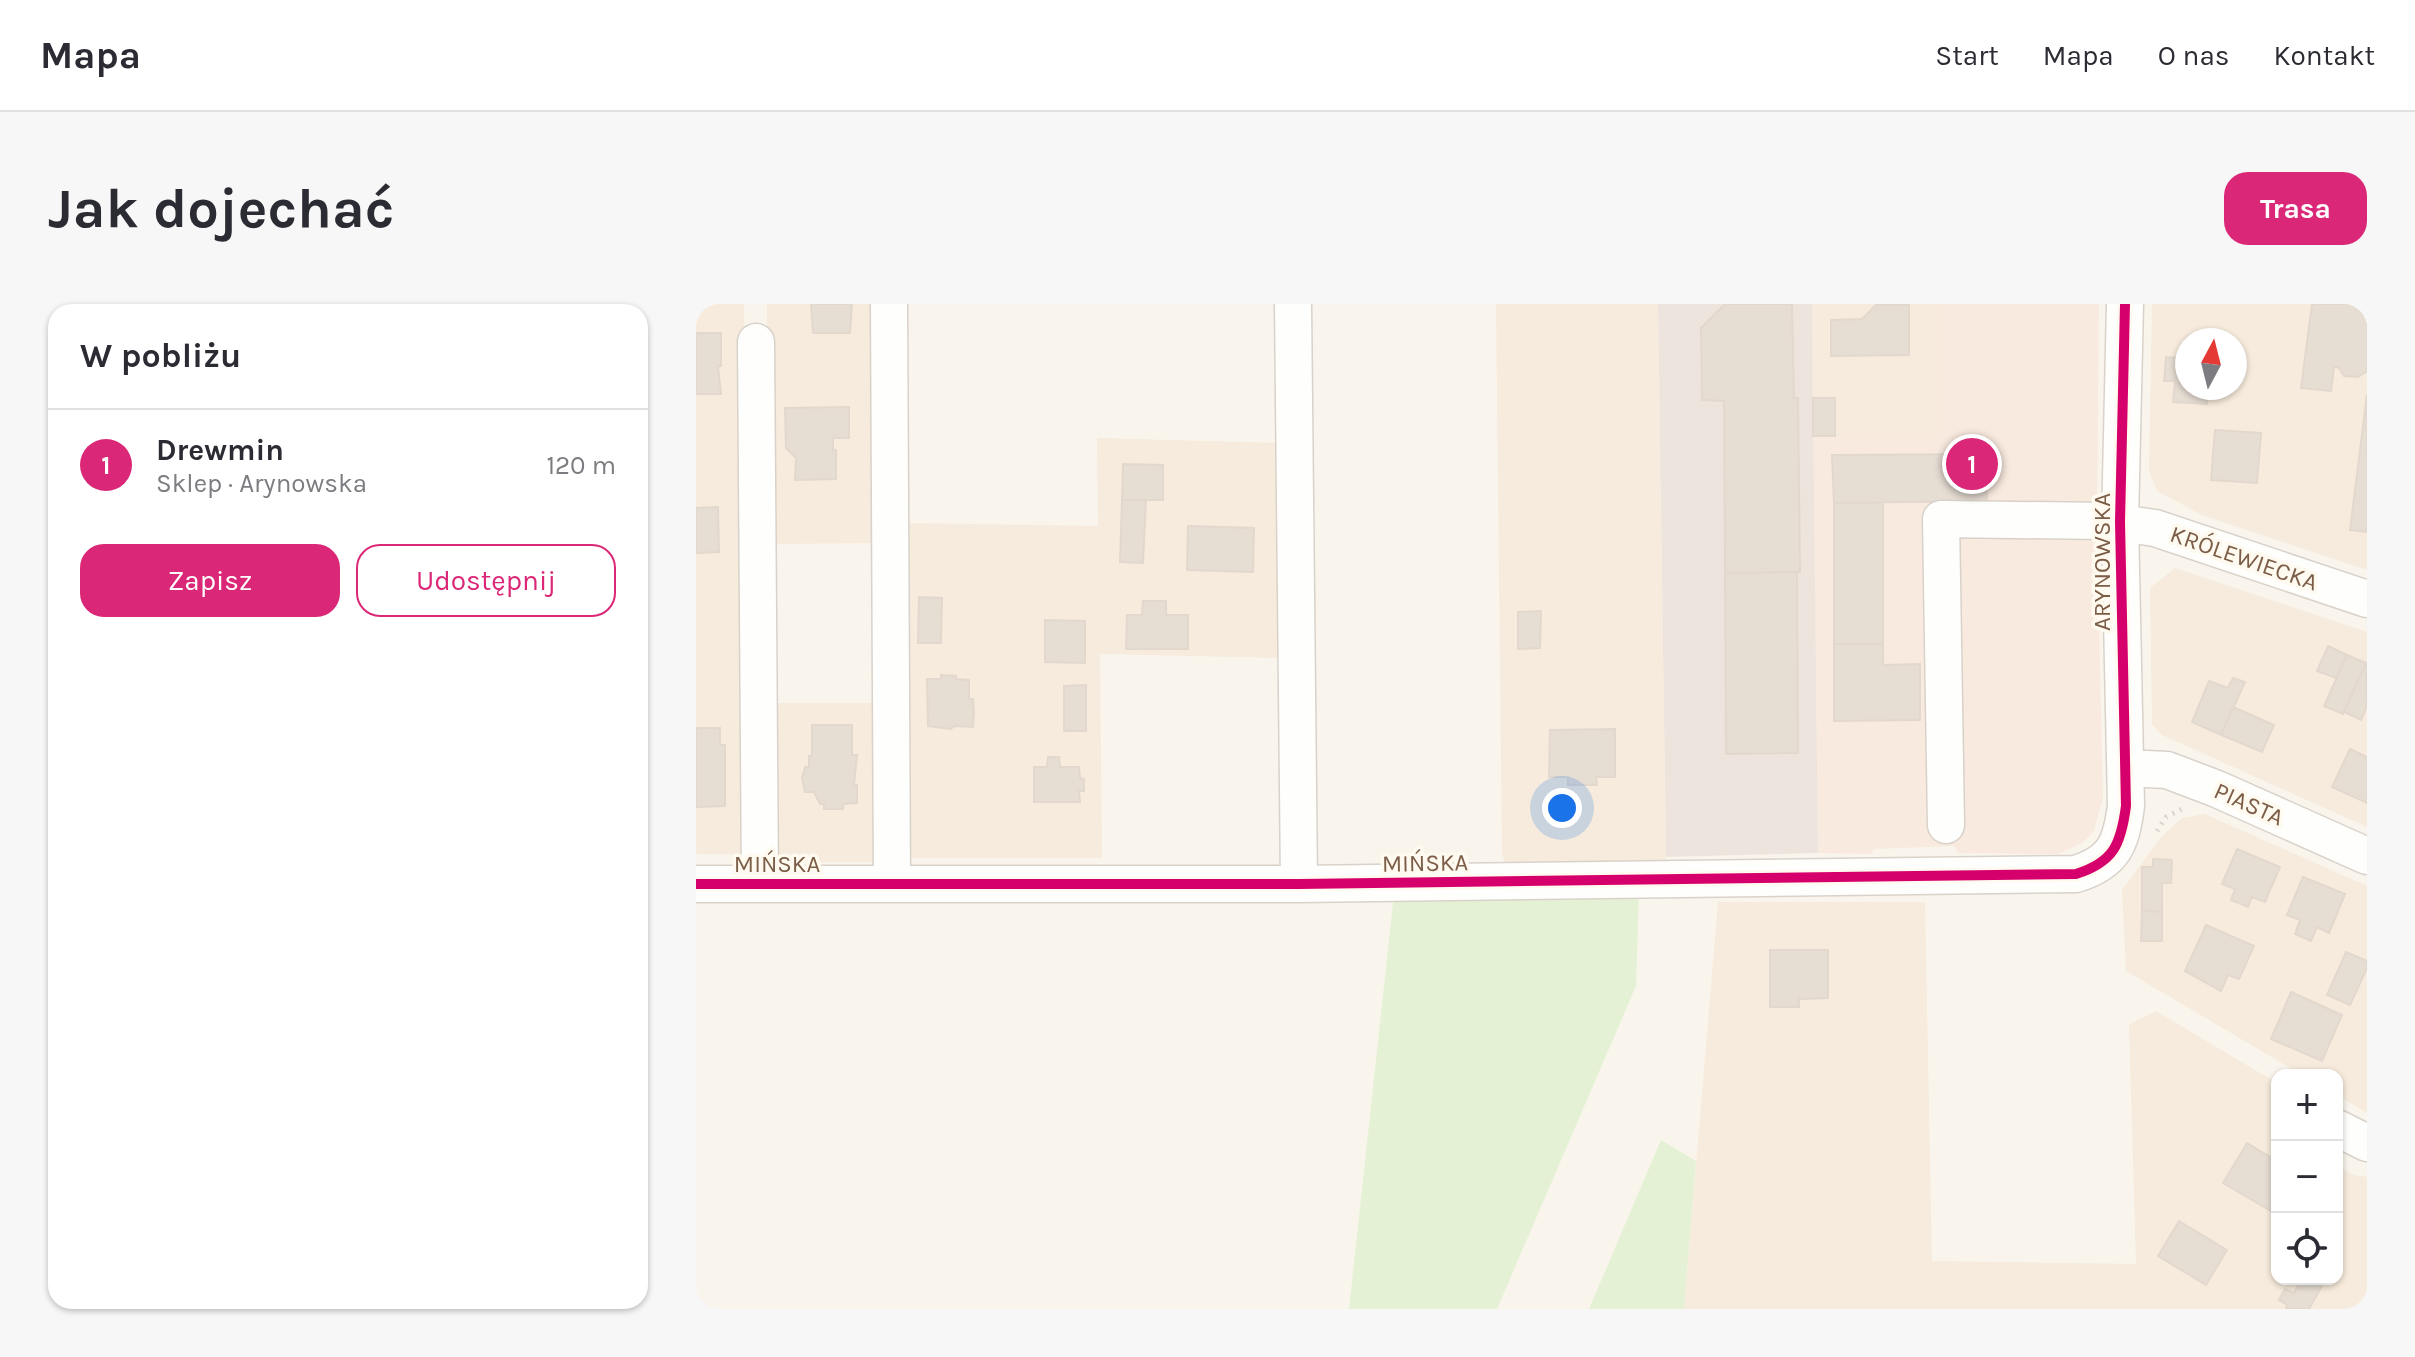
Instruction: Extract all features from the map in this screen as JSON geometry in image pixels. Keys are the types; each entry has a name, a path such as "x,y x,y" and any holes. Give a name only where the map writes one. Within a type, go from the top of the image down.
{"street":[{"path":"889,304 892,884"},
{"path":"1293,304 1299,884"},
{"name":"ARYNOWSKA","path":"2125,304 2120,522 2126,768 2138,830"},
{"path":"756,342 760,884"},
{"name":"KRÓLEWIECKA","path":"1946,825 1941,519 2120,522 2175,533 2367,599"},
{"name":"PIASTA","path":"2126,768 2167,770 2367,856"},
{"name":"MIŃSKA","path":"696,884 1299,884 2076,874 2108,858 2138,830"},
{"path":"2343,1131 2367,1143"}],"path":[{"path":"2138,830 2187,807"}],"shaded area":[{"path":"696,304 744,304 750,855 696,854"},
{"path":"767,304 876,304 878,543 769,544"},
{"path":"1496,304 1658,304 1666,866 1507,869 1502,854"},
{"path":"1658,304 1812,304 1818,853 1666,857"},
{"path":"1812,304 1941,304 1942,437 1813,436"},
{"path":"1941,304 2099,304 2097,530 2103,797 2094,831 2082,843 2059,854 1959,853 1954,846 1875,849 1870,854 1818,853 1813,436 1941,436"},
{"path":"2152,304 2367,304 2367,570 2202,515 2157,491 2149,471"},
{"path":"1097,438 1284,443 1285,658 1100,654 1102,858 904,858 901,523 1098,526"},
{"path":"2175,568 2367,632 2367,827 2162,735 2152,724 2150,588"},
{"path":"771,703 879,703 880,855 874,862 773,862"},
{"path":"2205,814 2367,886 2367,1113 2343,1099 2343,1069 2292,1069 2126,971 2122,890 2162,836 2182,818"},
{"path":"1718,902 1925,902 1932,1261 2136,1264 2129,1024 2156,1011 2271,1079 2271,1285 2343,1285 2343,1169 2354,1175 2367,1177 2367,1309 1684,1309"}],"green space":[{"path":"1394,894 1639,894 1636,986 1497,1309 1349,1309"},
{"path":"1661,1140 1696,1161 1684,1309 1589,1309"}],"building":[{"path":"811,304 852,304 850,333 813,333"},
{"path":"1725,304 1792,304 1794,398 1798,398 1800,572 1725,573 1724,401 1702,400 1701,328"},
{"path":"2312,304 2367,304 2367,371 2358,377 2344,376 2339,368 2334,367 2331,391 2301,388"},
{"path":"1876,305 1909,305 1909,355 1831,356 1831,320 1862,319"},
{"path":"696,333 721,333 721,366 718,366 721,394 696,394"},
{"path":"2166,357 2175,358 2175,381 2164,381"},
{"path":"2175,381 2175,400 2207,400 2207,404 2173,402"},
{"path":"2367,394 2367,532 2350,530"},
{"path":"1813,398 1835,398 1835,436 1813,436"},
{"path":"849,407 849,438 833,438 836,479 795,480 796,458 786,448 785,408"},
{"path":"2215,430 2261,433 2257,483 2211,480"},
{"path":"1985,454 1987,501 1834,503 1832,455"},
{"path":"1123,464 1163,465 1163,500 1122,500"},
{"path":"1122,500 1146,500 1143,563 1120,562"},
{"path":"1834,503 1883,503 1883,644 1834,644"},
{"path":"718,507 719,552 696,553 696,508"},
{"path":"1188,526 1254,528 1253,572 1187,570"},
{"path":"1797,572 1798,753 1726,754 1725,573"},
{"path":"919,597 942,598 941,643 918,643"},
{"path":"1143,601 1166,601 1166,615 1188,615 1188,649 1126,649 1127,615 1142,615"},
{"path":"1541,611 1540,648 1518,649 1518,612"},
{"path":"1045,620 1085,621 1085,663 1045,662"},
{"path":"1834,644 1883,644 1883,665 1920,664 1920,720 1834,721"},
{"path":"2328,646 2347,655 2336,678 2317,671"},
{"path":"2347,655 2366,663 2343,714 2324,706"},
{"path":"2366,663 2367,706 2361,720 2344,712"},
{"path":"941,675 969,680 973,727 954,726 951,729 928,726 927,679 941,679"},
{"path":"2233,678 2245,682 2221,735 2192,722 2209,681 2228,688"},
{"path":"1086,685 1086,731 1064,731 1064,686"},
{"path":"2233,707 2274,725 2262,752 2221,735"},
{"path":"812,725 852,725 852,755 857,755 854,784 857,785 857,803 843,804 843,809 824,809 824,804 820,804 814,792 805,792 802,778 805,767 809,767 809,756 812,756"},
{"path":"696,728 720,728 720,745 725,745 725,806 696,807"},
{"path":"1615,729 1615,777 1596,777 1597,785 1568,785 1568,777 1549,777 1550,730"},
{"path":"2350,749 2367,757 2367,803 2332,787"},
{"path":"1048,757 1059,757 1060,767 1079,767 1080,778 1084,779 1084,791 1079,791 1080,802 1034,802 1034,767 1047,767"},
{"path":"2237,849 2280,867 2265,902 2252,897 2248,907 2231,900 2235,889 2222,884"},
{"path":"2153,859 2172,860 2171,883 2162,883 2162,912 2142,910 2142,867 2153,867"},
{"path":"2303,877 2345,894 2329,933 2317,927 2311,941 2295,934 2300,920 2287,915"},
{"path":"2142,910 2162,912 2162,941 2141,941"},
{"path":"2206,925 2254,946 2239,979 2228,975 2221,991 2185,971"},
{"path":"1770,950 1828,950 1828,998 1799,999 1799,1007 1770,1007"},
{"path":"2346,952 2367,961 2367,968 2350,1005 2327,995"},
{"path":"2291,992 2342,1015 2322,1061 2271,1039"},
{"path":"2247,1143 2271,1157 2271,1211 2223,1183"},
{"path":"2179,1221 2227,1250 2206,1285 2158,1256"},
{"path":"2299,1285 2322,1285 2309,1309 2288,1309 2279,1300 2285,1289 2294,1293"}],"cycle path":[{"path":"696,884 1299,884 2076,874 2089,869 2113,850 2126,806 2120,522 2125,304"}],"place":[{"name":"Drewmin","path":"1972,464"}]}
